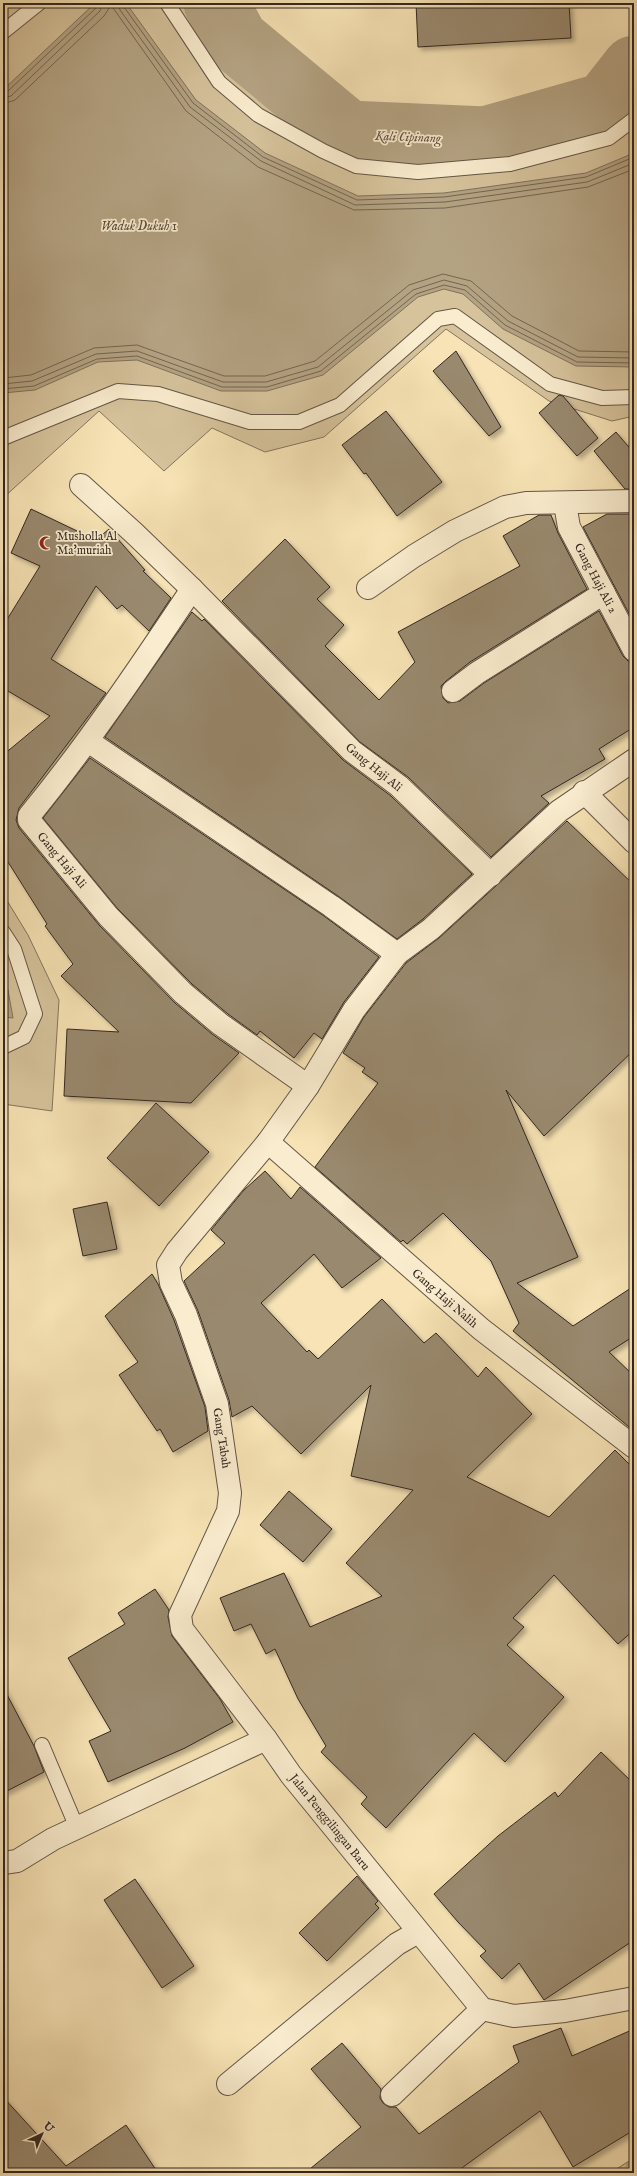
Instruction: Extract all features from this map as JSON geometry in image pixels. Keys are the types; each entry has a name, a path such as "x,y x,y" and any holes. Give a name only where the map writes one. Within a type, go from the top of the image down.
{"street":[{"name":"Gang Haji Ali","path":"81,485 134,533 192,589 352,752 398,786 491,875"},
{"path":"368,588 414,556 456,531 505,507 526,503 565,504 634,501"},
{"name":"Gang Haji Ali 2","path":"565,504 569,527 634,650"},
{"name":"Gang Haji Ali","path":"192,589 88,741 29,816 29,820 108,916 183,994 220,1024 308,1086"},
{"path":"453,691 477,673 604,593"},
{"path":"88,741 331,906 397,954"},
{"path":"268,1142 308,1086 354,1010 397,954 431,929 559,811 584,792 634,760"},
{"path":"584,792 634,842"},
{"name":"Gang Haji Nalih","path":"268,1142 481,1329 633,1443"},
{"name":"Gang Tabah","path":"266,1740 182,1629 180,1615 228,1511 230,1493 217,1404 186,1315 171,1283 168,1265 177,1251 268,1142"},
{"path":"3,1863 17,1861 53,1839 266,1740"},
{"name":"Jalan Penggilingan Baru","path":"266,1740 291,1775 482,2009"},
{"path":"228,2084 397,1944 418,1932"},
{"path":"392,2095 482,2009 514,2016 565,2011 634,1998"}],"lane":[{"path":"3,32 39,3"},
{"path":"167,3 219,82 258,116 323,151 356,166 418,172 510,164 609,138 634,119"},
{"path":"3,438 118,391 158,394 250,422 299,422 340,405 438,319 455,316 550,384 602,398 634,397"},
{"path":"3,932 14,949 35,1014 24,1037 3,1047"},
{"path":"42,1745 77,1828"}],"green space":[{"name":"Waduk Dukuh 1","path":"3,3 188,3 228,72 260,100 323,140 350,153 415,161 513,153 616,120 634,103 634,416 612,421 549,401 446,329 324,437 265,452 212,428 164,471 99,411 3,498"},
{"path":"3,894 28,935 59,1000 52,1111 3,1104"},
{"path":"634,2158 634,2173 610,2173"}],"water":[{"name":"Waduk Dukuh 1","path":"95,3 126,3 196,100 265,153 358,196 444,193 586,173 634,153 634,367 576,366 503,329 463,294 444,289 418,297 323,375 267,391 221,391 137,360 98,362 35,390 3,393 3,90"},
{"path":"3,979 8,990 13,1018 3,1017"}],"building":[{"path":"416,3 569,3 571,38 418,47"},
{"path":"456,351 501,427 489,436 433,371"},
{"path":"559,395 563,396 598,438 577,456 539,413"},
{"path":"386,411 442,482 397,516 366,473 364,474 342,445"},
{"path":"616,432 634,453 634,489 625,489 594,451"},
{"path":"31,509 96,540 109,529 145,570 143,571 171,598 149,631 122,605 117,609 96,586 51,659 106,693 19,808 16,820 19,828 99,925 175,1003 212,1034 239,1053 191,1103 64,1096 67,1029 119,1032 61,976 73,964 45,926 47,924 3,854 3,755 50,716 3,688 3,626 40,566 11,553"},
{"path":"607,514 634,514 634,623 583,527"},
{"path":"539,515 551,515 558,533 587,589 470,662 441,686 443,698 448,703 460,701 484,683 599,611 623,656 628,661 634,662 634,727 599,749 605,759 541,796 549,803 491,857 408,777 360,742 222,601 285,539 330,587 317,599 344,625 325,646 379,700 415,662 398,632 520,566 503,536"},
{"path":"192,612 202,621 204,619 343,760 391,796 472,874 423,919 397,939 338,896 105,737"},
{"path":"90,758 324,916 379,957 344,1002 322,1039 314,1033 294,1058 260,1031 257,1035 228,1014 192,984 117,908 43,818"},
{"path":"567,821 634,885 634,1050 544,1136 506,1090 578,1257 517,1283 573,1326 634,1286 634,1336 609,1352 634,1376 634,1431 513,1331 519,1323 491,1261 443,1213 407,1244 403,1240 401,1242 315,1167 378,1083 362,1072 365,1068 343,1053 364,1017 406,963 439,938"},
{"path":"156,1103 209,1152 159,1206 107,1158"},
{"path":"265,1171 291,1199 300,1187 381,1258 342,1288 314,1254 261,1303 307,1352 309,1350 318,1359 382,1299 424,1343 436,1333 478,1377 486,1367 532,1414 467,1477 549,1517 615,1450 634,1469 634,1630 618,1644 554,1575 513,1618 524,1627 507,1645 564,1697 505,1762 474,1733 386,1828 361,1804 367,1797 321,1752 326,1746 298,1699 275,1649 266,1654 251,1624 234,1631 220,1598 284,1573 310,1627 382,1596 346,1563 413,1490 351,1476 371,1385 301,1454 252,1406 232,1417 229,1400 198,1311 184,1281 225,1243 211,1230 244,1190"},
{"path":"107,1202 117,1249 83,1256 73,1209"},
{"path":"152,1274 174,1320 205,1407 208,1431 173,1452 160,1429 157,1431 119,1375 138,1362 105,1316"},
{"path":"289,1491 332,1529 303,1562 260,1525"},
{"path":"155,1589 169,1610 168,1617 172,1636 220,1699 233,1722 185,1748 108,1782 89,1741 111,1731 68,1658 125,1624 118,1613"},
{"path":"3,1687 34,1746 44,1772 3,1793"},
{"path":"601,1752 634,1784 634,1940 544,2000 519,1963 502,1979 480,1956 486,1951 434,1894 498,1836 555,1792 558,1797"},
{"path":"357,1876 378,1901 375,1904 379,1908 327,1961 299,1933"},
{"path":"135,1879 194,1966 162,1988 104,1900"},
{"path":"561,2028 572,2056 634,2029 634,2130 573,2167 540,2111 455,2173 305,2173 361,2127 311,2069 342,2043 381,2089 380,2098 383,2103 389,2107 396,2107 419,2134 519,2062 513,2046"},
{"path":"3,2097 66,2166 126,2125 158,2173 3,2173"}],"waterway":[{"name":"Kali Cipinang","path":"216,3 236,40 348,133 485,139 605,105 634,68"}],"place":[{"name":"Musholla Al Ma'muriah","path":"46,543"}]}
